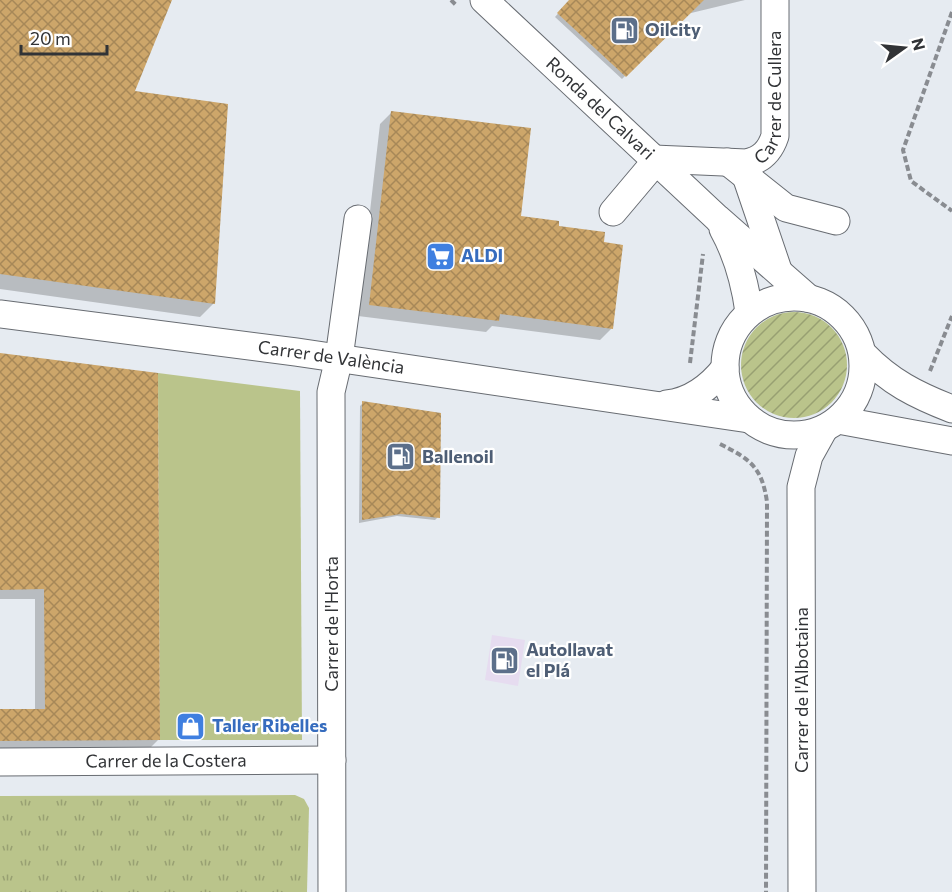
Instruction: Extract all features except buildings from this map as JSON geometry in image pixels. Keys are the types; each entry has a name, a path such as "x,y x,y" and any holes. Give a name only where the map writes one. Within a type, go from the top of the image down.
{"street":[{"name":"Ronda del Calvari","path":"484,0 717,218 808,298"},
{"name":"Carrer de Cullera","path":"655,160 737,169 759,159 771,146 775,136 776,0"},
{"path":"613,212 655,160"},
{"path":"737,169 786,208 836,221"},
{"path":"737,169 767,237 778,271"},
{"path":"767,237 769,219 786,208"},
{"path":"717,218 739,263 746,287 749,312"},
{"name":"Carrer de l'Horta","path":"333,892 331,392 339,358 358,219"},
{"path":"787,297 808,298 821,302 844,317 859,340 864,366 859,390 847,411 831,424 805,435 774,433 749,419 741,411 729,391 725,368 728,343 749,312 767,302 787,297"},
{"name":"Carrer de València","path":"0,314 339,358 749,419"},
{"path":"863,354 889,378 920,397 952,409"},
{"name":"Carrer de València","path":"663,405 698,394 708,387 725,368"},
{"path":"831,424 952,441"},
{"name":"Carrer de l'Albotaina","path":"802,892 801,488 810,456 831,424"},
{"name":"Carrer de l'Albotaina","path":"774,433 790,459 801,488"},
{"name":"Carrer de la Costera","path":"0,762 332,760"}],"path":[{"path":"952,12 903,150 911,182 952,211"},
{"path":"920,397 952,316"}],"shaded area":[{"name":"Autollavat el Plá","path":"492,635 525,640 518,686 485,680"}],"green space":[{"path":"794,312 814,316 832,327 843,345 847,365 843,385 832,403 814,414 794,418 774,414 756,403 745,385 741,365 745,345 756,327 774,316"},
{"path":"158,373 300,391 302,740 160,740"},
{"path":"295,795 304,799 309,808 307,892 0,892 0,796"}],"place":[{"name":"Oilcity","path":"624,30"},
{"name":"ALDI","path":"440,256"},
{"name":"Ballenoil","path":"401,457"},
{"name":"Autollavat el Plá","path":"505,660"},
{"name":"Taller Ribelles","path":"191,726"}]}
